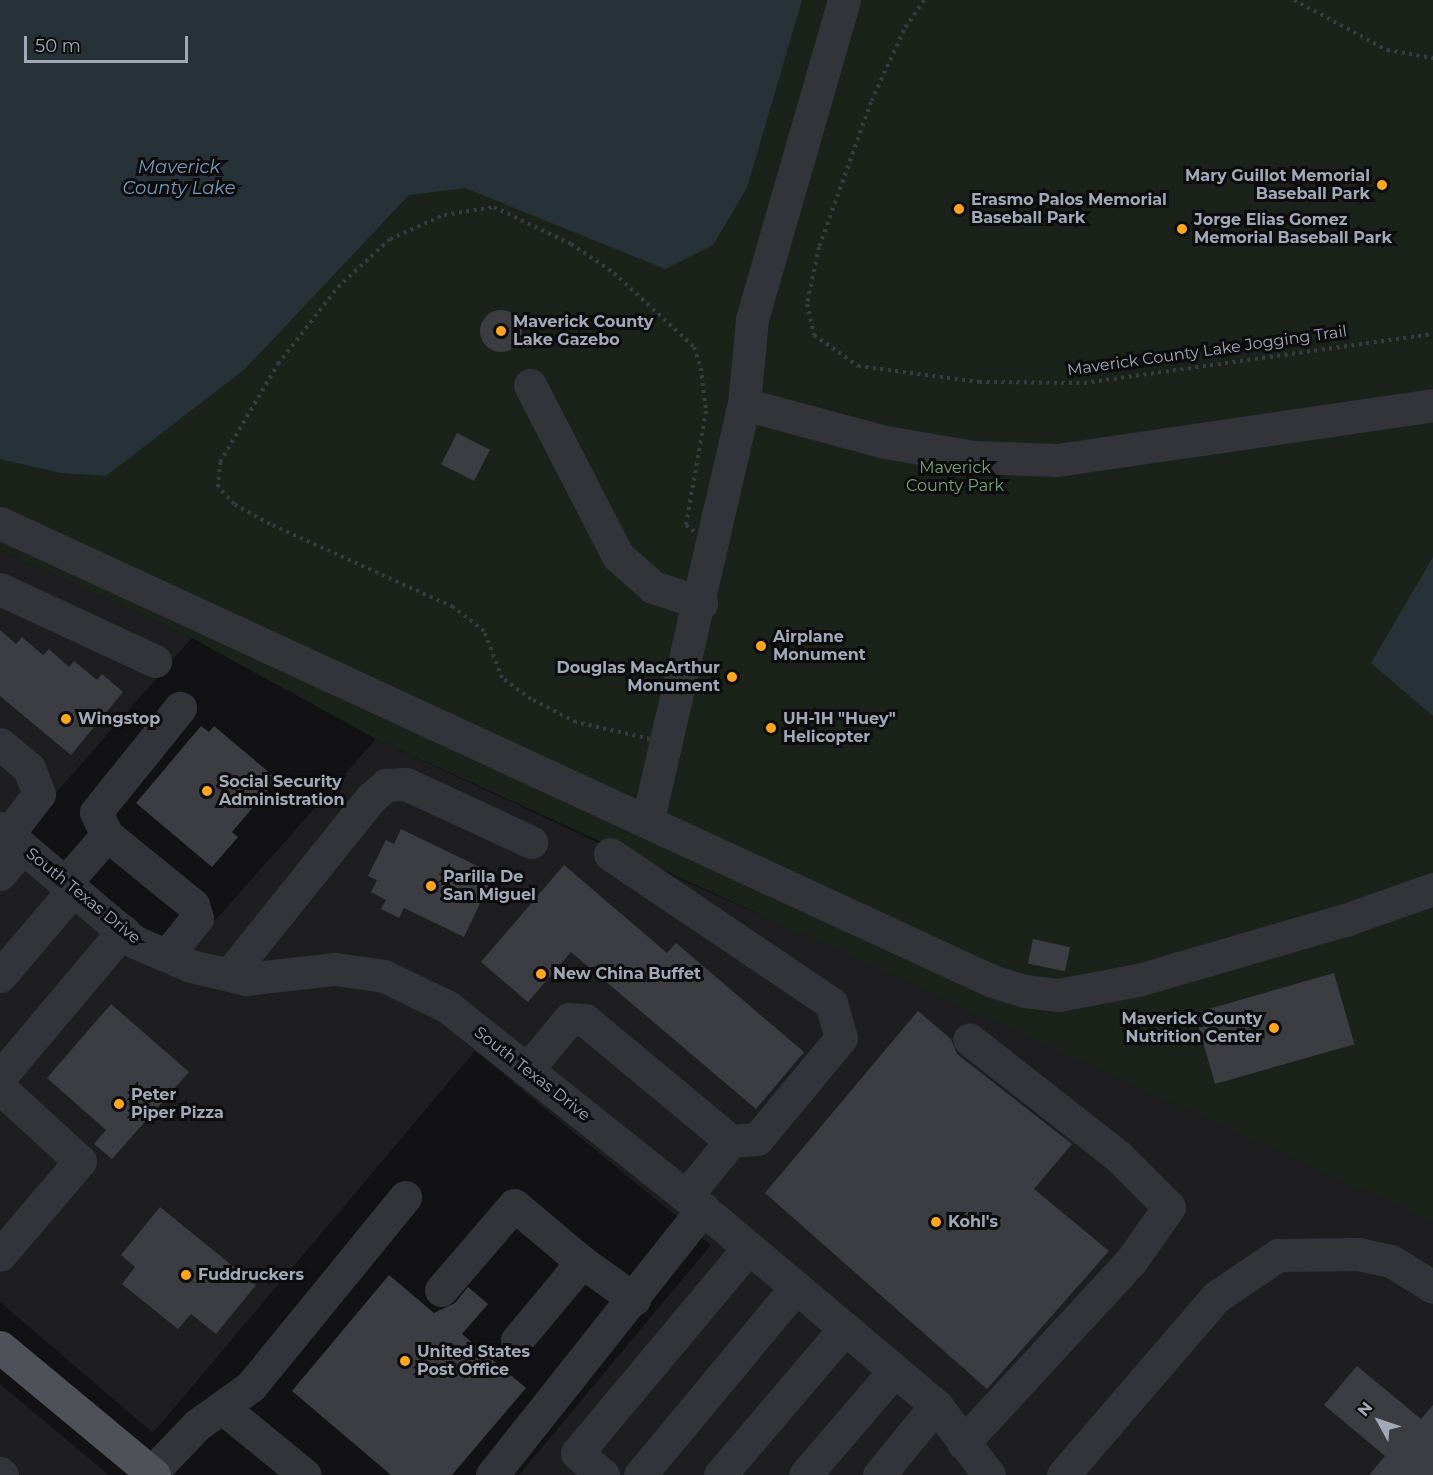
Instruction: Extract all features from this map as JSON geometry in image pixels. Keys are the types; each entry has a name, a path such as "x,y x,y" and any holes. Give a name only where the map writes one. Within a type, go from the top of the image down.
{"main road":[{"path":"0,1347 152,1474"}],"street":[{"path":"648,819 701,603 744,404 752,319 844,0"},
{"path":"530,385 618,556 654,587 701,603"},
{"path":"744,404 885,442 974,457 1057,460 1433,405"},
{"path":"0,523 648,819 992,981 1059,995 1138,980 1345,920 1433,889"},
{"path":"0,589 155,661"},
{"path":"167,955 197,918 193,905 106,835 96,812 180,708"},
{"path":"0,744 29,768 39,794 10,836 0,874"},
{"path":"230,975 371,798 386,785 406,784 531,842"},
{"path":"0,976 106,835"},
{"name":"South Texas Drive","path":"10,836 123,931 167,955 246,979 335,969 384,976 448,1008 694,1202 936,1405 971,1463"},
{"path":"527,1070 569,1019 585,1020 731,1141 757,1139 840,1038 831,1003 610,854"},
{"path":"0,1077 123,931"},
{"path":"969,1039 1118,1156 1169,1207 1131,1261 971,1463"},
{"path":"0,1088 80,1161 0,1255"},
{"path":"492,1475 634,1299 731,1141"},
{"path":"152,1474 197,1425 224,1409 251,1386 405,1197"},
{"path":"441,1290 514,1205 582,1262 634,1299"},
{"path":"603,1475 577,1453 749,1247"},
{"path":"1063,1475 1216,1297 1278,1254 1336,1250 1380,1258 1433,1287"},
{"path":"517,1340 582,1262"},
{"path":"640,1475 796,1287"},
{"path":"720,1475 845,1328"},
{"path":"805,1475 895,1370"},
{"path":"879,1475 936,1405"},
{"path":"224,1409 305,1475"}],"path":[{"name":"Maverick County Lake Jogging Trail","path":"924,0 904,30 871,102 819,247 807,304 814,335 858,366 979,382 1084,383 1433,334"},
{"path":"1294,0 1387,50 1433,58"},
{"path":"650,739 576,722 531,699 502,678 484,631 453,607 234,504 218,487 220,462 278,364 338,286 390,239 444,214 494,207 571,244 614,273 694,347 706,411 686,525 693,531"}],"shaded area":[{"path":"0,550 192,638 25,828 145,937 194,944 376,739 629,857 1433,1210 1433,1475 519,1475 711,1245 475,1051 153,1433 0,1302"},
{"path":"0,1384 109,1475 0,1475"}],"green space":[{"name":"Maverick County Park","path":"0,0 1433,0 1433,1222 376,739 192,638 0,550"}],"water":[{"name":"Maverick County Lake","path":"0,0 802,0 747,188 713,245 665,269 465,188 409,195 245,369 106,476 61,473 0,459"},
{"path":"1433,557 1433,716 1371,663"}],"building":[{"name":"Maverick County Lake Gazebo","path":"501,310 516,316 522,331 516,346 501,352 486,346 480,331 486,316"},
{"path":"457,433 490,450 474,481 441,464"},
{"path":"0,630 16,644 22,637 43,655 49,649 69,667 74,661 97,680 102,674 123,692 71,755 0,696"},
{"name":"Social Security Administration","path":"201,726 209,732 214,726 277,779 232,832 238,837 212,867 136,803"},
{"name":"Parilla De San Miguel","path":"401,829 494,874 464,937 404,908 399,918 381,909 386,900 371,892 377,880 368,876 386,840 394,844"},
{"path":"564,865 667,953 676,943 804,1052 756,1109 571,952 528,1002 481,962"},
{"path":"1033,939 1070,947 1065,971 1028,963"},
{"name":"Maverick County Nutrition Center","path":"1334,973 1354,1044 1215,1084 1195,1013"},
{"name":"Peter Piper Pizza","path":"111,1004 189,1072 112,1159 94,1144 106,1130 47,1078"},
{"name":"Kohl's","path":"918,1011 951,1039 957,1054 1072,1144 1034,1189 1109,1251 987,1389 765,1193"},
{"name":"Fuddruckers","path":"160,1207 256,1285 216,1334 191,1314 178,1329 122,1284 135,1267 121,1255"},
{"name":"United States Post Office","path":"389,1275 434,1313 455,1303 468,1287 488,1304 462,1334 526,1388 452,1475 391,1475 292,1391"},
{"path":"1357,1366 1421,1419 1433,1405 1433,1475 1369,1475 1385,1456 1324,1405"}],"place":[{"name":"Mary Guillot Memorial Baseball Park","path":"1382,185"},
{"name":"Erasmo Palos Memorial Baseball Park","path":"959,209"},
{"name":"Jorge Elias Gomez Memorial Baseball Park","path":"1182,229"},
{"name":"Maverick County Lake Gazebo","path":"501,331"},
{"name":"Airplane Monument","path":"761,646"},
{"name":"Douglas MacArthur Monument","path":"732,677"},
{"name":"Wingstop","path":"66,719"},
{"name":"UH-1H \"Huey\" Helicopter","path":"771,728"},
{"name":"Social Security Administration","path":"207,791"},
{"name":"Parilla De San Miguel","path":"431,886"},
{"name":"New China Buffet","path":"541,974"},
{"name":"Maverick County Nutrition Center","path":"1274,1028"},
{"name":"Peter Piper Pizza","path":"119,1104"},
{"name":"Kohl's","path":"936,1222"},
{"name":"Fuddruckers","path":"186,1275"},
{"name":"United States Post Office","path":"405,1361"}]}
